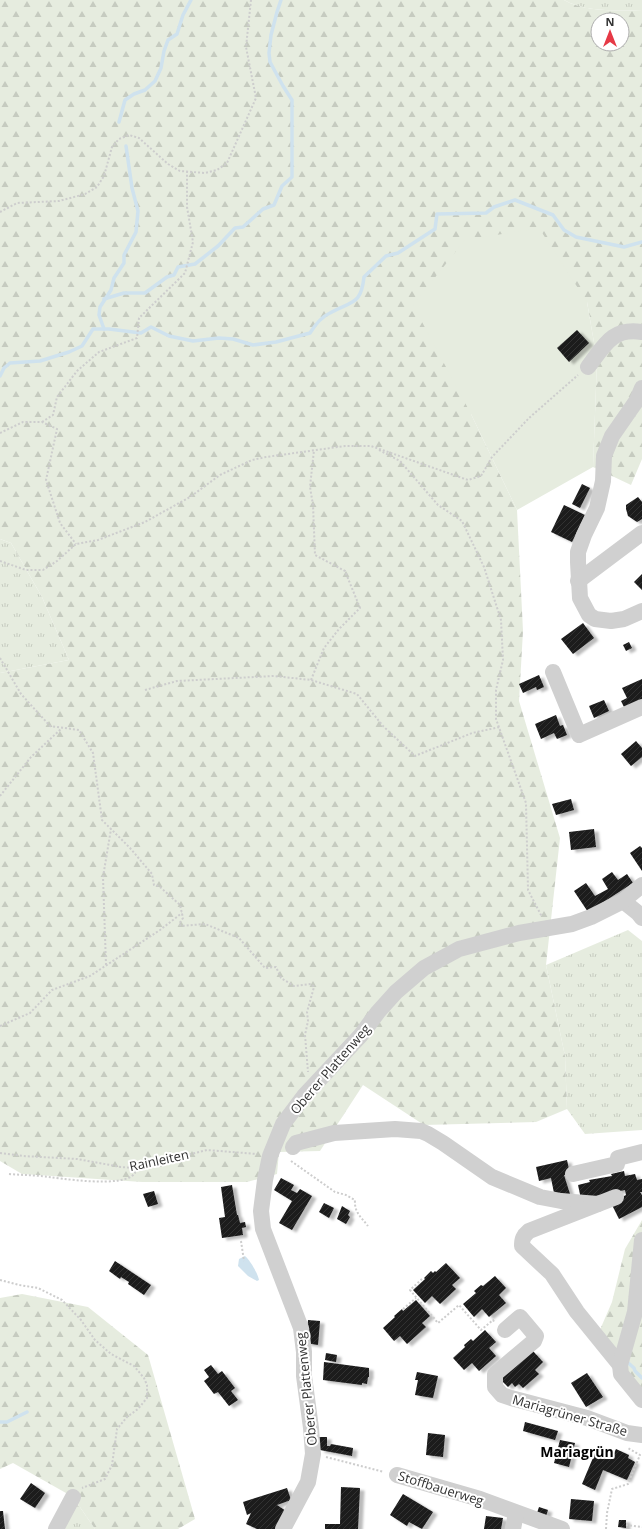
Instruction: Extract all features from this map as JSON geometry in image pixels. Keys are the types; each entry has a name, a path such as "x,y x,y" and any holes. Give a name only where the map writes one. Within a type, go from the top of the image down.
{"street":[{"path":"588,366 610,338 631,330 642,332"},
{"path":"642,388 638,400 612,436 604,456 603,481 597,508 584,535 578,552 578,581 580,598 589,615 595,619 611,621 624,619 642,611"},
{"path":"578,581 642,533"},
{"path":"553,672 579,735 642,707"},
{"name":"Oberer Plattenweg","path":"283,1529 308,1482 313,1454 304,1376 304,1352 301,1328 263,1229 261,1211 270,1156 283,1124 304,1096 361,1035 378,1012 396,992 424,968 459,949 519,933 572,924 591,917 623,901 642,884"},
{"path":"623,901 642,918"},
{"path":"290,1153 296,1143 334,1133 395,1129 421,1131 438,1140 492,1177 540,1197 560,1201 598,1204"},
{"path":"573,1174 617,1164 618,1158 642,1152"},
{"path":"616,1197 529,1231 524,1235 522,1246 552,1274 577,1312 620,1365"},
{"path":"642,1240 635,1312 620,1365 621,1374 642,1400"},
{"name":"Mariagrüner Straße","path":"505,1330 520,1317 536,1336 534,1341 495,1374 495,1387 502,1395 587,1418 627,1433 636,1440"},
{"name":"Stoffbauerweg","path":"397,1475 480,1499 562,1529"},
{"path":"56,1529 73,1497"},
{"path":"513,1529 516,1513"}],"path":[{"path":"0,212 18,203 59,201 84,194 97,187 104,176 112,147 119,138 129,135 139,138 168,164 180,171 205,173 217,170 227,163 256,98 246,47 251,0"},
{"path":"42,422 53,415 57,397 77,371 99,352 137,338 139,318 186,273 193,242 187,207 187,172"},
{"path":"0,561 26,570 43,570 57,561 76,544 98,540 145,522 190,498 220,475 252,460 345,446 371,446 468,480 481,476 492,457 529,418 588,366"},
{"path":"0,433 24,422 42,422 56,429 46,480 60,523 76,544"},
{"path":"371,446 400,461 438,505 462,521 484,567 501,620 503,660 496,690 496,719 526,803 528,890 543,917 536,920"},
{"path":"311,680 324,648 339,629 360,608 345,571 315,555 313,505 310,487 314,450"},
{"path":"0,658 21,694 50,726 79,730 93,753 102,820 130,848 152,874 154,885 159,886 180,904 183,918 179,924 181,926 205,924 238,938 265,968 276,967 281,978 294,986 311,984 314,987 304,1035 308,1072 316,1083"},
{"path":"145,690 177,681 274,676 311,680 357,694 383,726 415,756 472,733 500,727"},
{"path":"0,796 31,757 62,728"},
{"path":"106,965 103,877 111,829"},
{"path":"0,1026 30,1014 52,990 90,976 160,930 182,913"},
{"name":"Rainleiten","path":"0,1152 23,1156 76,1160 134,1168 207,1150 270,1156"},
{"path":"290,1153 335,1192 346,1195 355,1200 357,1214 368,1226"},
{"path":"9,1174 75,1181 115,1181 132,1178 135,1173 134,1168"},
{"path":"241,1241 244,1261"},
{"path":"422,1279 410,1290 438,1323 459,1305 481,1330 493,1320 503,1332 505,1330"},
{"path":"0,1280 38,1288 62,1300 81,1320 95,1340 111,1354 134,1366 144,1378 147,1385 147,1398 117,1429 112,1465 105,1479 77,1490 73,1497"},
{"path":"403,1309 416,1298"},
{"path":"606,1529 607,1513 612,1489 628,1484 640,1455 627,1447 636,1440"},
{"name":"Stoffbauerweg","path":"324,1456 397,1475"},
{"path":"626,1525 642,1527"}],"green space":[{"path":"0,0 564,0 572,4 592,9 642,10 642,459 631,485 593,467 597,360 587,302 471,414 517,510 523,631 519,701 560,838 546,965 565,1056 567,1109 536,1122 424,1125 363,1085 320,1151 279,1152 277,1174 247,1182 142,1182 22,1174 0,1161 0,673 69,660 42,597 11,543 0,539"},
{"path":"564,0 642,0 642,10 592,9 572,4"},
{"path":"539,228 587,302 597,360 593,467 517,510 471,414 413,305 465,240"},
{"path":"0,539 11,543 42,597 69,660 0,673"},
{"path":"628,930 642,941 642,1130 585,1134 567,1109 565,1056 546,965"},
{"path":"642,1220 642,1388 596,1339 612,1302 625,1249"},
{"path":"22,1294 88,1307 148,1355 195,1519 178,1529 95,1529 73,1497 13,1463 0,1469 0,1298"},
{"path":"73,1497 95,1529 56,1529"}],"water":[{"path":"245,1256 254,1267 259,1280 257,1281 248,1276 238,1266 239,1259"}],"building":[{"path":"577,330 589,343 569,362 557,348"},
{"path":"582,484 590,488 580,508 572,504"},
{"path":"638,497 642,502 642,519 637,522 628,516 626,505"},
{"path":"564,505 585,515 572,542 551,532"},
{"path":"642,574 642,590 634,582"},
{"path":"583,623 594,638 573,654 561,639"},
{"path":"629,642 632,648 626,651 623,645"},
{"path":"539,675 544,687 537,690 536,687 523,693 519,684"},
{"path":"642,679 642,702 626,711 621,701 627,698 622,688"},
{"path":"604,700 609,711 594,718 589,706"},
{"path":"556,715 560,726 563,725 567,735 557,739 554,733 541,739 535,724"},
{"path":"636,741 642,748 642,757 631,766 621,754"},
{"path":"571,799 574,810 556,815 552,804"},
{"path":"594,829 596,847 571,850 569,832"},
{"path":"640,846 642,848 642,871 630,853"},
{"path":"612,872 618,880 627,874 633,883 588,912 574,891 586,883 595,896 608,889 602,879"},
{"path":"567,1160 570,1174 564,1175 570,1194 555,1198 551,1178 539,1181 536,1167"},
{"path":"624,1171 625,1176 635,1174 637,1180 642,1179 642,1192 640,1192 642,1195 642,1207 619,1219 611,1203 626,1195 625,1190 581,1199 578,1185 590,1182 589,1180 612,1176 611,1174"},
{"path":"281,1178 294,1185 291,1190 297,1193 300,1189 312,1196 292,1230 279,1223 292,1201 274,1190"},
{"path":"232,1185 237,1215 240,1223 245,1222 246,1227 242,1228 243,1235 222,1238 219,1218 225,1217 221,1187"},
{"path":"154,1191 158,1204 148,1207 143,1194"},
{"path":"324,1203 334,1208 329,1218 319,1212"},
{"path":"342,1206 350,1211 348,1215 350,1217 346,1224 337,1219"},
{"path":"115,1261 151,1285 144,1295 128,1284 129,1282 121,1277 120,1279 109,1271"},
{"path":"446,1263 460,1278 452,1285 456,1289 440,1304 432,1296 425,1303 413,1290 431,1271 433,1273 435,1271 436,1272"},
{"path":"495,1276 506,1288 499,1295 506,1303 489,1317 482,1309 474,1317 463,1304 476,1293 474,1291"},
{"path":"416,1300 430,1316 422,1323 426,1327 407,1344 400,1336 394,1341 383,1328 402,1309 403,1311"},
{"path":"308,1320 320,1321 318,1345 306,1343"},
{"path":"485,1330 496,1342 489,1348 496,1356 479,1371 472,1363 464,1370 453,1358 465,1347 464,1345 471,1339 473,1341"},
{"path":"533,1351 543,1362 535,1370 539,1374 523,1388 519,1384 515,1387 512,1383 508,1387 500,1379"},
{"path":"326,1353 337,1355 336,1362 325,1360"},
{"path":"324,1362 369,1368 367,1384 362,1383 362,1385 323,1380"},
{"path":"211,1365 218,1374 222,1371 235,1388 231,1391 238,1400 229,1406 218,1392 214,1394 204,1381 209,1377 204,1370"},
{"path":"417,1372 438,1376 433,1398 415,1395 418,1380 415,1380"},
{"path":"587,1373 603,1397 586,1407 571,1383"},
{"path":"525,1422 558,1431 555,1440 523,1431"},
{"path":"428,1433 445,1435 443,1457 426,1455"},
{"path":"319,1437 327,1437 327,1446 330,1446 331,1444 353,1448 352,1456 320,1450"},
{"path":"560,1440 575,1443 569,1467 554,1463"},
{"path":"616,1449 629,1455 628,1458 635,1462 627,1480 603,1470 595,1490 582,1484 595,1453 603,1457 606,1450 614,1453"},
{"path":"31,1483 45,1493 35,1508 20,1499"},
{"path":"341,1487 360,1488 358,1529 325,1529 325,1524 340,1524"},
{"path":"287,1488 291,1500 277,1505 286,1511 277,1529 257,1529 246,1524 251,1513 247,1515 243,1502"},
{"path":"403,1494 433,1512 422,1529 409,1522 407,1526 390,1515"},
{"path":"571,1499 594,1501 592,1521 569,1519"},
{"path":"539,1507 548,1510 546,1516 537,1513"},
{"path":"0,1511 3,1511 5,1529 0,1529"},
{"path":"486,1516 503,1518 501,1529 484,1529"},
{"path":"619,1520 626,1520 626,1528 618,1527"}],"waterway":[{"path":"119,122 125,100 134,94 145,90 155,81 161,68 164,51 168,40 177,34 183,15 191,0"},
{"path":"104,299 124,293 145,293 167,277 174,275 178,267 195,264 218,246 235,228 243,227 263,209 274,205 282,186 292,177 292,100 270,62 269,53 271,35 281,0"},
{"path":"104,329 99,315 100,307 111,290 114,278 124,263 124,255 136,232 138,211 132,188 126,146"},
{"path":"0,376 4,368 10,363 40,361 69,352 82,346 93,329 109,329 141,333 151,327 169,336 193,341 219,338 233,339 253,345 276,342 310,333 316,324 324,317 349,304 357,298 363,286 364,277 386,256 398,253 435,229 437,214 486,213 494,207 515,200 553,215 564,230 576,237 624,247 642,242"},
{"path":"626,1361 642,1378"},
{"path":"0,1422 7,1422 27,1412"}],"district":[{"name":"Mariagrün","path":"577,1451"}]}
